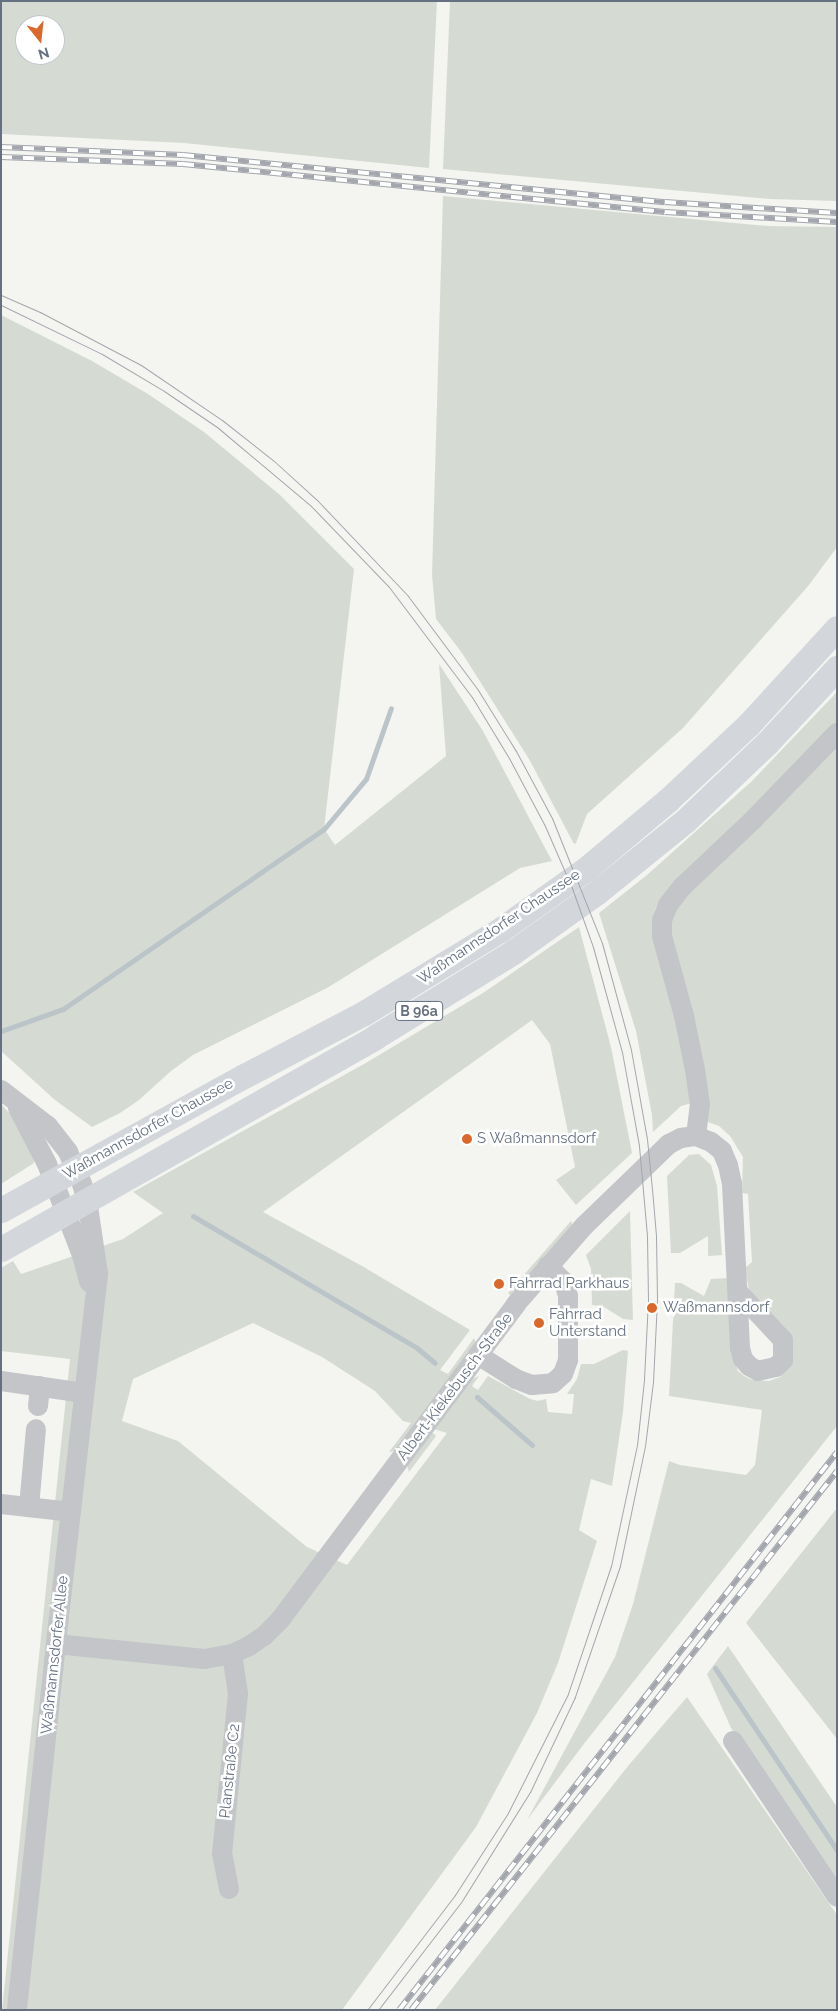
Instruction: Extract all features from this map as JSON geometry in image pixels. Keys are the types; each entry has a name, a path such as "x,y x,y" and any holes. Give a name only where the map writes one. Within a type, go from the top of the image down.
{"main road":[{"name":"Waßmannsdorfer Chaussee","path":"1,1210 381,1003 500,930 586,869 654,813 711,762 788,683 837,628"},
{"name":"Waßmannsdorfer Chaussee","path":"1,1249 430,1005 566,916 677,828 767,743 837,668"}],"street":[{"path":"739,1293 732,1184 728,1165 722,1151 711,1142 696,1136 700,1105 695,1070 684,1016 662,936 662,920 668,905 682,887 753,820 837,733"},
{"path":"1,1090 16,1104"},
{"name":"Waßmannsdorfer Allee","path":"16,1104 48,1126 59,1139 76,1168 87,1200 98,1274 56,1644 18,2010"},
{"name":"Waßmannsdorfer Allee","path":"16,1104 36,1140 54,1181 82,1255 94,1300"},
{"name":"Albert-Kiekebusch-Straße","path":"56,1644 188,1659 204,1659 232,1654 264,1636 280,1620 478,1355 548,1266 584,1226 668,1144 681,1138 696,1136"},
{"path":"478,1355 516,1380 532,1385 553,1383 563,1374 568,1360 568,1296 564,1282 548,1266"},
{"path":"1,1380 84,1393"},
{"path":"38,1406 40,1386"},
{"path":"29,1507 36,1429"},
{"path":"1,1504 71,1512"},
{"name":"Planstraße C2","path":"229,1889 222,1854 238,1694 232,1654"},
{"path":"733,1741 837,1898"}],"shaded area":[{"path":"1,1 437,1 429,168 184,143 1,134"},
{"path":"450,1 837,1 837,201 770,199 443,169"},
{"path":"443,196 768,226 837,227 837,547 809,585 683,728 587,814 574,844 529,759 462,653 436,619 432,575"},
{"path":"1,315 92,361 148,394 204,432 280,495 354,569 324,829 335,845 446,756 439,664 483,731 552,861 520,868 327,988 193,1055 171,1071 139,1100 120,1113 92,1127 55,1100 1,1051"},
{"path":"837,692 837,727 656,907 652,919 679,1018 692,1103 681,1106 653,1132 652,1115 636,1031 599,913 647,875 752,781"},
{"path":"837,742 837,1426 583,1745 527,1820 615,1657 633,1604 669,1461 680,1465 746,1475 755,1465 762,1410 669,1396 675,1283 681,1283 704,1296 711,1279 729,1278 733,1358 738,1371 744,1376 752,1380 769,1381 780,1377 793,1358 791,1338 749,1291 745,1268 752,1262 748,1194 742,1193 743,1157 730,1136 719,1126 708,1122 668,930 677,902"},
{"path":"579,927 611,1047 632,1153 576,1205 556,1180 575,1167 550,1044 532,1020 263,1212 362,1266 470,1330 440,1370 448,1374 474,1338 476,1343 470,1380 479,1376 472,1386 478,1390 488,1376 530,1399 538,1401 546,1399 548,1412 572,1414 574,1394 567,1394 577,1379 581,1364 594,1364 623,1350 628,1351 623,1412 612,1486 591,1479 579,1530 597,1541 558,1663 537,1713 476,1827 342,2010 2,2010 70,1359 1,1351 1,1268 13,1261 21,1274 123,1239 163,1213 133,1192 364,1064 483,993","holes":["253,1323 322,1357 375,1391 403,1421 411,1423 389,1452 397,1451 417,1424 447,1433 347,1565 307,1547 178,1441 122,1421 133,1379"]},
{"path":"1,1104 16,1120 33,1154 34,1163 1,1184"},
{"path":"699,1154 711,1165 717,1186 722,1255 708,1256 708,1236 680,1253 671,1253 667,1176 689,1155"},
{"path":"630,1211 633,1320 623,1319 604,1307 592,1305 591,1269 586,1255"},
{"path":"571,1221 573,1226 511,1296 508,1293"},
{"path":"432,1432 436,1436 409,1472 407,1465"},
{"path":"837,1508 837,1739 746,1623"},
{"path":"728,1646 837,1807 837,1882 731,1728 707,1674"},
{"path":"687,1697 837,1915 837,2010 435,2010 628,1766"}],"waterway":[{"path":"1,1031 63,1009 324,829 366,779 391,708"},
{"path":"193,1216 417,1348 435,1363"},
{"path":"477,1397 532,1445"},
{"path":"715,1668 837,1850"}],"tram line":[{"path":"1,295 40,312 141,365 222,420 274,461 318,501 408,596 478,690 516,751 552,818 602,943 631,1050 647,1139 656,1236 657,1300 653,1382 645,1446 620,1566 575,1697 530,1792 462,1901 378,2010"},
{"path":"1,305 102,354 164,391 217,427 311,506 389,587 472,697 509,758 545,826 572,888 593,947 622,1052 639,1146 647,1236 648,1300 644,1380 637,1445 611,1566 568,1694 508,1813 455,1895 367,2010"}],"railway":[{"path":"1,147 183,155 665,202 837,213"},
{"path":"1,157 183,164 665,212 837,222"},
{"path":"399,2010 837,1452"},
{"path":"411,2010 837,1471"}],"place":[{"name":"S Waßmannsdorf","path":"467,1139"},
{"name":"Fahrrad Parkhaus","path":"499,1284"},
{"name":"Waßmannsdorf","path":"652,1308"},
{"name":"Fahrrad Unterstand","path":"539,1323"}]}
